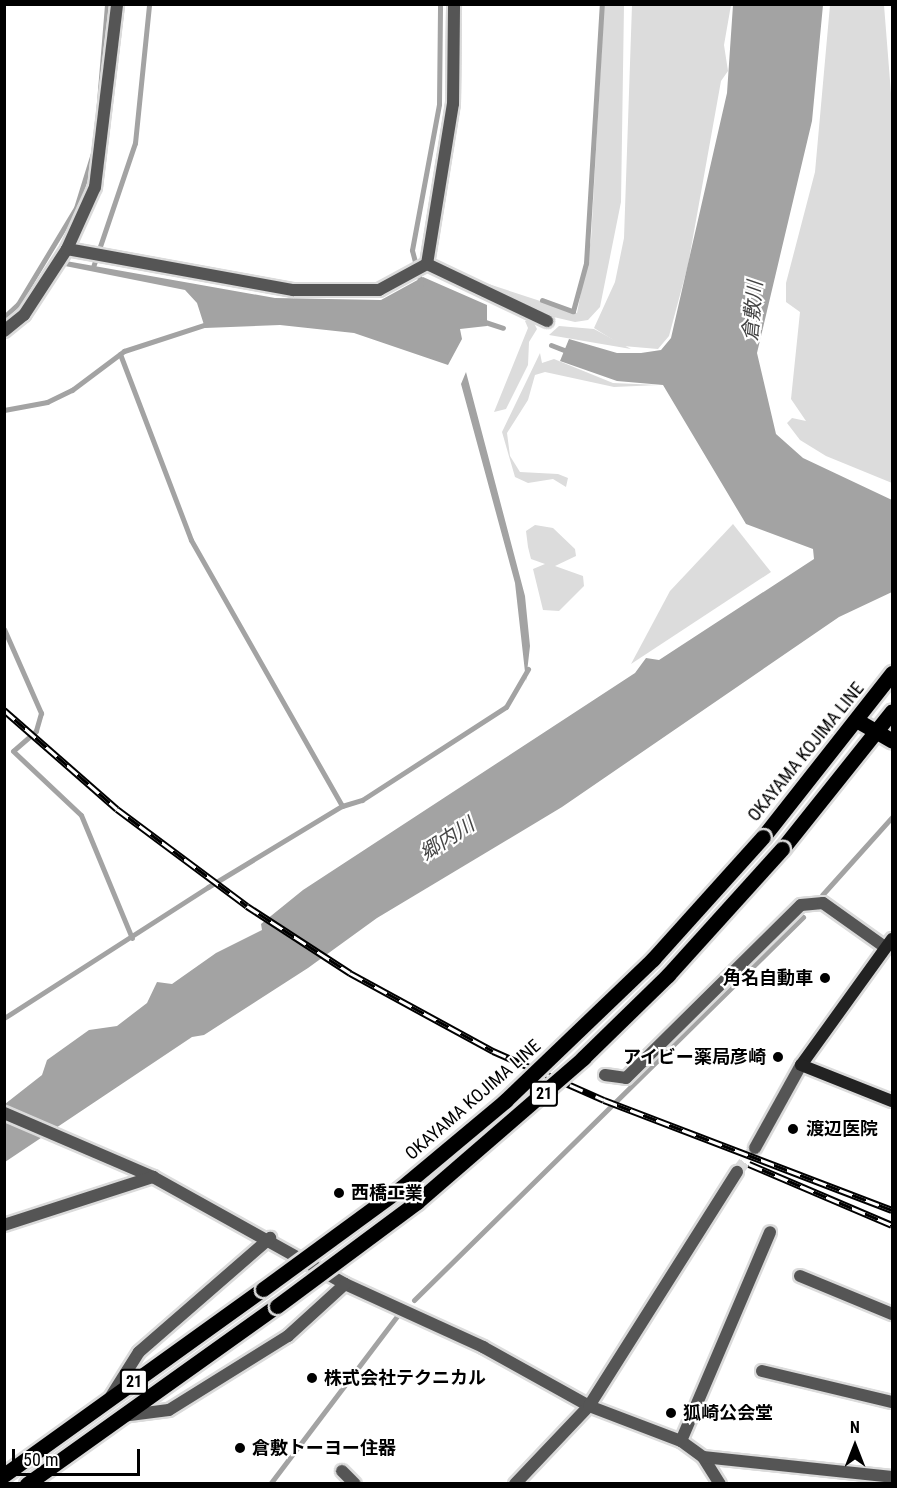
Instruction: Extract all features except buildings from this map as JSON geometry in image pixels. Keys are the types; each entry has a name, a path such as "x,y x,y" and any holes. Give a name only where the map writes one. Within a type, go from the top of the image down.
{"main road":[{"name":"OKAYAMA KOJIMA LINE","path":"9,1472 401,1188 505,1101 653,959 763,837 875,699 892,673"},
{"name":"21","path":"26,1484 277,1306 448,1177 583,1058 668,975 782,849 877,733 892,711"},
{"path":"858,720 892,741"},
{"path":"9,1472 26,1484"}],"street":[{"path":"4,331 24,315 61,259 95,187 117,4"},
{"path":"425,265 453,104 454,4"},
{"path":"61,259 95,255 293,290 379,290 409,270 425,265 547,321"},
{"path":"605,1075 626,1078 801,905 823,903 889,943 801,1065 755,1148"},
{"path":"801,1065 892,1101"},
{"path":"4,1113 153,1177 270,1238 345,1284 483,1347 589,1406 681,1441 703,1457 720,1484"},
{"path":"514,1484 589,1406 736,1172"},
{"path":"4,1225 153,1177"},
{"path":"681,1441 770,1232"},
{"path":"109,1399 139,1352 270,1238"},
{"path":"800,1276 892,1314"},
{"path":"122,1416 169,1410 288,1336 345,1284"},
{"path":"762,1371 892,1402"},
{"path":"703,1457 892,1477"},
{"path":"342,1471 355,1484"}],"shaded area":[{"path":"604,5 624,5 621,202 600,307 588,320 575,322 545,315 461,275 577,313 591,240"},
{"path":"632,5 731,5 724,45 728,71 721,81 688,265 669,336 658,349 623,346 594,328 615,282 624,238"},
{"path":"830,5 884,5 892,106 892,483 826,456 800,440 787,423 792,418 806,421 791,399 800,312 786,302 786,283 815,172"},
{"path":"532,319 537,329 529,342 528,365 506,409 494,412 528,328 525,321"},
{"path":"559,326 594,329 631,349 549,335"},
{"path":"540,353 542,363 554,359 613,383 659,385 614,387 545,372 535,375 528,400 507,433 510,456 520,472 558,474 568,478 566,487 553,479 528,483 515,477 502,432"},
{"path":"733,524 771,572 631,664 670,591"},
{"path":"535,525 553,528 575,549 576,556 555,566 583,576 584,586 559,611 543,610 533,569 545,564 531,559 526,531"}],"water":[{"path":"733,5 823,5 812,121 757,353 776,434 803,458 892,500 892,592 839,617 562,807 377,918 308,968 204,1035 192,1037 5,1162 5,1104 42,1075 47,1060 89,1030 117,1026 147,1003 157,982 172,984 216,953 262,930 261,924 303,890 635,673 646,658 659,660 814,559 813,549 746,524 663,385 617,381 560,361 569,339 617,353 641,353 661,350 671,338 727,93"},
{"path":"66,261 275,298 381,300 423,277 487,305 487,326 460,329 462,339 448,365 354,333 280,325 205,328 197,303 185,290 65,266"},
{"path":"466,372 525,596 530,646 526,681 515,583 461,384"}],"waterway":[{"path":"98,114 107,4"},
{"path":"93,267 135,143 149,4"},
{"path":"421,284 412,250 439,104 440,4"},
{"path":"542,300 573,311 586,263 602,4"},
{"path":"4,317 18,304 76,208 93,153"},
{"path":"482,321 503,328"},
{"path":"4,410 47,402 72,390 124,351 210,323"},
{"path":"551,345 569,352"},
{"path":"120,354 191,540 342,806"},
{"path":"4,629 41,713 36,731 13,751 81,815 132,938"},
{"path":"4,1018 208,887 342,806 362,800 506,707 528,669"},
{"path":"822,895 892,817"},
{"path":"414,1300 803,917"},
{"path":"270,1484 397,1316"}],"tunnel":[{"path":"737,1172 755,1148"}],"railway":[{"path":"4,710 117,809 247,906 350,973 493,1051 604,1100 892,1210"},
{"path":"749,1164 892,1225"}],"place":[{"name":"角名自動車","path":"825,978"},
{"name":"アイビー薬局彦崎","path":"778,1057"},
{"name":"渡辺医院","path":"793,1129"},
{"name":"西橋工業","path":"339,1193"},
{"name":"株式会社テクニカル","path":"312,1378"},
{"name":"狐崎公会堂","path":"671,1413"},
{"name":"倉敷トーヨー住器","path":"240,1448"}],"water label":[{"name":"倉敷川","path":"753,311"},
{"name":"郷内川","path":"447,839"}]}
